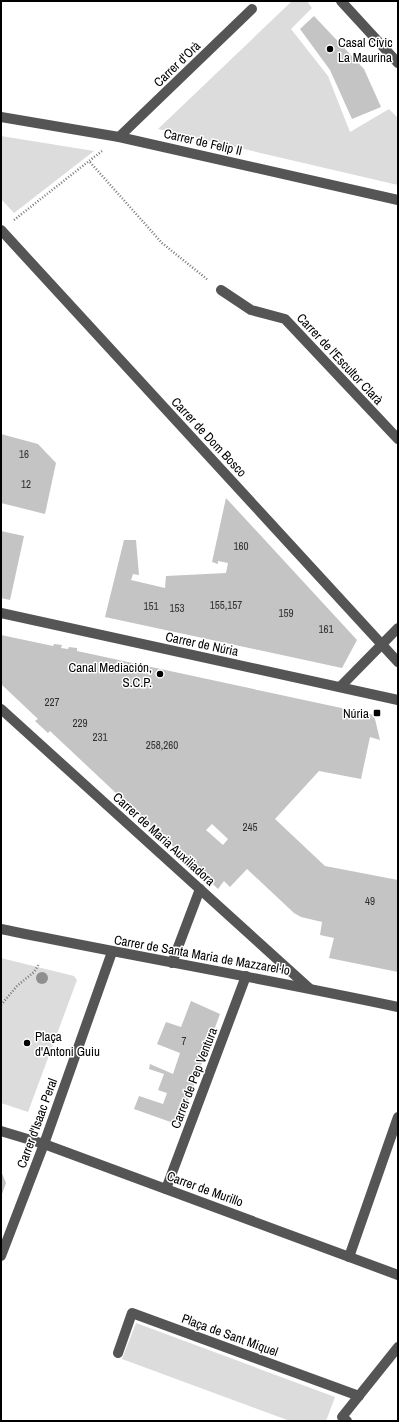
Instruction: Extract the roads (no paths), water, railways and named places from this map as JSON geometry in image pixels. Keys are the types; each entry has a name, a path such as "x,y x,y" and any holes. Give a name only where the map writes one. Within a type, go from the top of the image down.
{"street":[{"path":"341,1 398,63"},
{"name":"Carrer d'Orà","path":"119,137 252,9"},
{"name":"Carrer de Felip II","path":"1,117 119,137 398,200"},
{"name":"Carrer de Dom Bosco","path":"1,230 398,662"},
{"name":"Carrer de l'Escultor Clarà","path":"221,290 251,310 285,319 398,439"},
{"name":"Carrer de Núria","path":"1,613 398,700"},
{"path":"340,687 398,628"},
{"name":"Carrer de Maria Auxiliadora","path":"1,709 309,988"},
{"path":"172,963 200,889"},
{"name":"Carrer de Santa Maria de Mazzarel·lo","path":"1,928 112,952 309,988 398,1007"},
{"name":"Carrer d'Isaac Peral","path":"1,1256 44,1144 112,952"},
{"name":"Carrer de Pep Ventura","path":"166,1189 246,976"},
{"path":"349,1257 398,1117"},
{"name":"Carrer de Murillo","path":"1,1131 44,1144 398,1275"},
{"name":"Plaça de Sant Miquel","path":"118,1353 132,1313 359,1396"},
{"path":"347,1421 342,1417 398,1347"}],"place":[{"name":"Casal Cívic La Maurina","path":"330,49"},
{"name":"Canal Mediación, S.C.P.","path":"160,674"},
{"name":"Núria","path":"377,713"},
{"name":"Plaça d'Antoni Guiu","path":"27,1043"}]}
